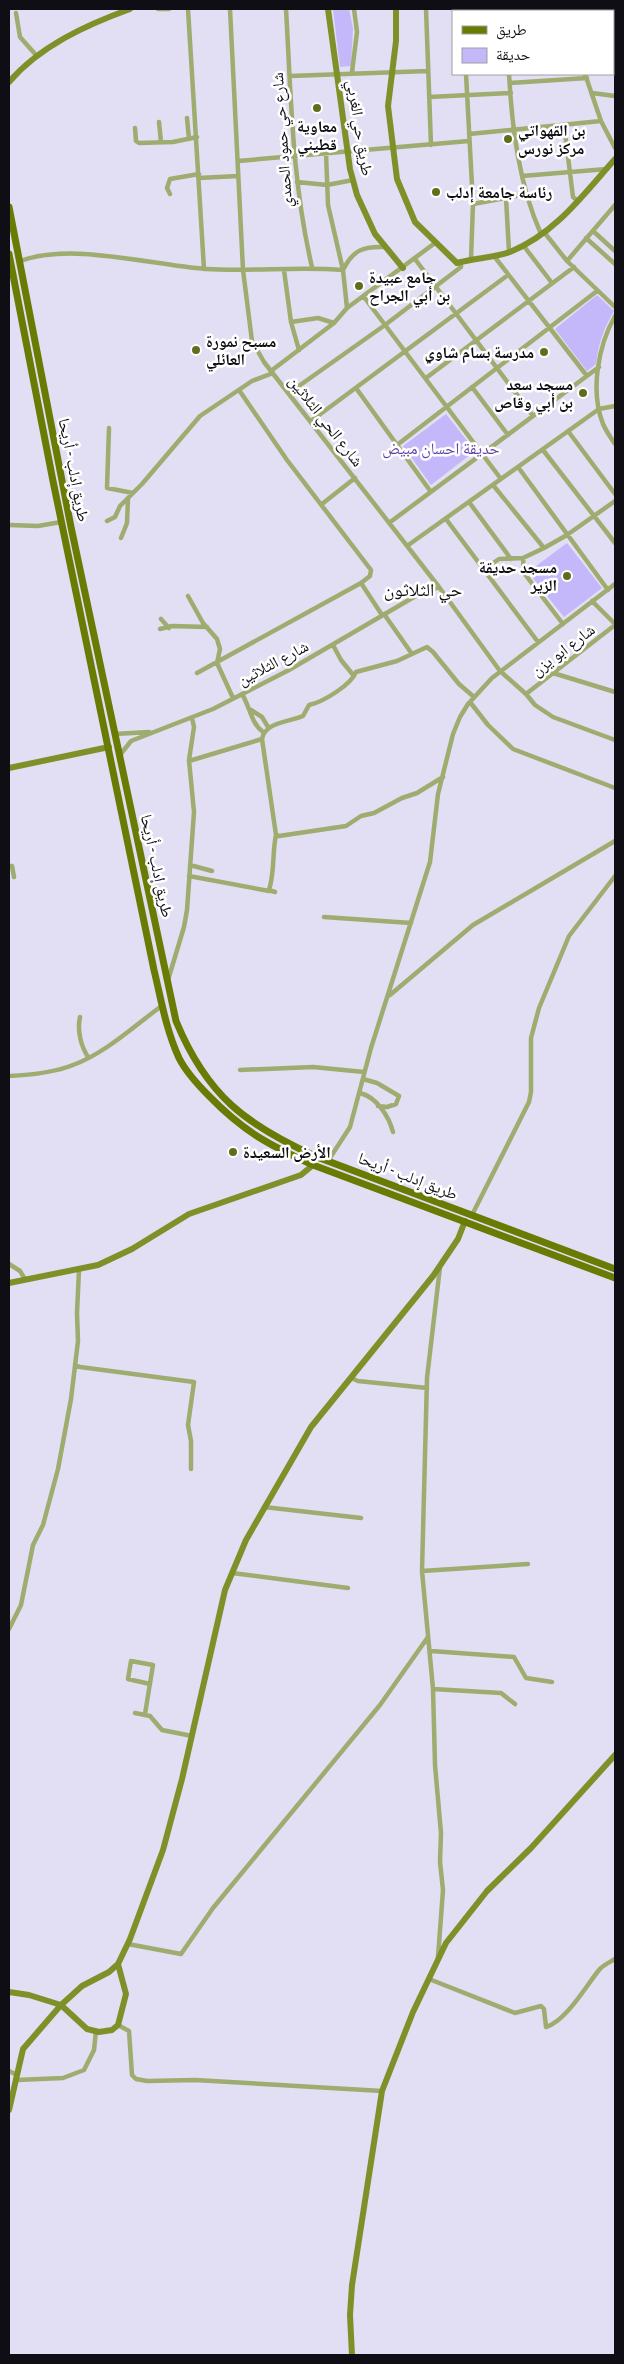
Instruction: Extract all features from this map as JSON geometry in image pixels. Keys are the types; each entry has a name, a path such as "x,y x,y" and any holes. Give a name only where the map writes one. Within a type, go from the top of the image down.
{"main road":[{"name":"طريق إدلب - أريحا","path":"9,207 125,785 176,1021 189,1051 231,1106 276,1138 328,1161 615,1269"},
{"name":"طريق إدلب - أريحا","path":"9,258 61,522 162,1005 168,1031 180,1059 195,1082 239,1126 269,1145 313,1165 615,1278"},
{"path":"26,344 35,343"},
{"path":"117,787 125,785"},
{"path":"394,1195 397,1186"}],"street":[{"path":"9,82 36,56 107,17 130,9"},
{"path":"158,9 169,9"},
{"path":"188,9 198,137 204,269"},
{"name":"شارع الحي الثلاثين","path":"230,9 243,270 252,341 272,372 439,587 500,671 526,694 535,705 553,717 615,740"},
{"name":"شارع حي حمود الحمدي","path":"286,9 301,222 312,267"},
{"name":"طريق حي الغربي","path":"328,9 348,152 357,195 376,234 403,268"},
{"path":"352,72 357,32 354,9"},
{"path":"397,9 396,41 388,106 396,179 416,222 457,262 509,252 558,224 615,159"},
{"path":"426,9 431,144"},
{"path":"16,13 20,37 36,56"},
{"path":"290,76 352,72 428,71"},
{"path":"466,75 473,204 471,259"},
{"path":"509,75 514,130 522,176 527,194 543,233 567,261 615,307"},
{"path":"510,83 586,76 601,121 615,148"},
{"path":"592,93 615,96"},
{"path":"429,97 511,94"},
{"path":"187,118 189,138"},
{"path":"469,134 601,121"},
{"path":"159,122 160,142"},
{"path":"564,124 573,197 578,201"},
{"path":"135,128 138,143 198,137"},
{"path":"238,160 469,141"},
{"path":"326,153 328,205 343,270 347,308"},
{"path":"522,176 606,169"},
{"path":"170,194 167,188 170,179 199,176 238,176"},
{"path":"297,182 327,186 353,180"},
{"path":"473,204 527,194"},
{"path":"506,198 509,252"},
{"path":"567,261 614,208"},
{"path":"593,230 615,251"},
{"path":"586,238 615,264"},
{"path":"107,521 115,516 120,506 200,416 252,381 272,372 334,323 347,308 436,243"},
{"path":"523,245 552,283"},
{"path":"343,270 349,258 364,248 386,247"},
{"path":"20,261 43,256 67,254 149,260 204,269 284,270 312,267 343,270"},
{"path":"494,256 587,376"},
{"path":"415,259 533,416"},
{"path":"289,393 435,288 461,267 461,262"},
{"path":"426,378 574,267"},
{"path":"284,270 291,322 299,350"},
{"path":"310,421 508,275"},
{"path":"397,445 597,291"},
{"path":"364,297 501,479"},
{"path":"615,316 602,351 597,380 599,409 603,424 615,444"},
{"path":"291,322 318,318 334,323"},
{"path":"389,523 599,367"},
{"path":"472,387 508,435"},
{"path":"356,388 432,492"},
{"path":"197,673 360,583 370,576 371,570 287,460 239,390"},
{"path":"407,546 599,409 615,406"},
{"path":"109,428 107,488 133,493"},
{"path":"568,431 615,494"},
{"path":"543,450 615,543"},
{"path":"518,467 608,590"},
{"path":"322,504 355,478"},
{"path":"493,485 544,548"},
{"path":"121,538 127,523 128,498"},
{"path":"483,570 499,559 523,558 544,548 567,535 615,501"},
{"path":"469,502 511,559"},
{"path":"446,518 538,642"},
{"path":"9,525 38,526 61,522"},
{"path":"523,558 524,573 563,624"},
{"path":"360,583 412,654"},
{"path":"328,1161 350,1127 360,1094 364,1072 430,862 435,810 453,734 470,702 500,671 615,584"},
{"name":"شارع الثلاثين","path":"120,755 131,740 192,718 242,694 333,645 414,597 439,587"},
{"path":"188,596 207,627 217,639 220,649 217,663 233,698"},
{"path":"592,601 615,624"},
{"path":"160,619 169,628"},
{"name":"شارع ابو يزن","path":"526,694 615,624"},
{"path":"160,629 207,627"},
{"path":"333,645 354,676"},
{"path":"189,876 272,892 276,835 262,739 263,732 268,727 304,716 309,705 323,700 352,682 356,672 386,665 427,647 434,652 459,684 474,697"},
{"path":"554,673 615,692"},
{"path":"242,694 251,710 256,727 263,732"},
{"path":"470,702 488,725 512,749 615,788"},
{"path":"251,710 262,717 268,727"},
{"path":"168,982 184,928 190,865 194,812 189,761 194,728 192,718"},
{"path":"115,734 158,730"},
{"path":"189,761 262,739"},
{"path":"9,768 109,747"},
{"path":"276,835 318,832 346,826 361,816 374,813 417,793 443,777"},
{"path":"388,996 473,925 615,841"},
{"path":"190,865 212,872"},
{"path":"9,866 12,866 14,876"},
{"path":"472,1216 529,1102 533,1026 569,936 615,876"},
{"path":"324,917 410,923"},
{"path":"9,1076 44,1073 74,1065 88,1058 162,1005"},
{"path":"80,1017 78,1029 88,1058"},
{"path":"240,1070 313,1067 364,1072"},
{"path":"363,1079 377,1083 399,1096 396,1104 387,1108 378,1106"},
{"path":"360,1094 364,1094 386,1114 393,1132"},
{"path":"9,1283 98,1265 125,1253 189,1214 301,1174 313,1165"},
{"path":"9,2110 23,2049 61,2005 82,1986 109,1972 118,1964 128,1944 163,1850 192,1736 225,1590 246,1540 311,1427 440,1266 458,1239 465,1221"},
{"path":"9,1264 20,1271 25,1279"},
{"path":"438,1958 443,1890 431,1651 422,1571 427,1388 440,1266"},
{"path":"9,1630 20,1605 33,1545 43,1526 51,1501 71,1399 78,1340 79,1270"},
{"path":"75,1364 80,1367 194,1382 188,1425 191,1441 191,1469"},
{"path":"351,1378 358,1381 427,1388"},
{"path":"264,1506 361,1518"},
{"path":"422,1571 528,1564"},
{"path":"232,1574 348,1588"},
{"path":"128,1944 181,1954 213,1908 380,1705 428,1637"},
{"path":"431,1651 514,1657 526,1678 552,1682"},
{"path":"145,1714 150,1684 153,1665 130,1661 128,1679 150,1684"},
{"path":"433,1688 501,1693 515,1704"},
{"path":"134,1713 145,1714 154,1718 162,1730 192,1736"},
{"path":"352,2355 350,2315 352,2285 382,2091 413,2012 446,1943 487,1891 531,1848 615,1755"},
{"path":"429,1979 515,2013 541,2006 544,2009 546,2027 553,2025 600,1968 615,1959"},
{"path":"9,1992 29,1995 61,2005 87,2029 99,2032 112,2030 118,2025 126,1994 118,1964"},
{"path":"118,2025 129,2031 132,2075 136,2079 147,2081 195,2080 382,2091"},
{"path":"9,2071 17,2077 63,2078 84,2070 94,2050 96,2031"}],"green space":[{"path":"333,9 349,9 353,28 351,66 340,67"},
{"path":"597,295 614,311 602,336 596,364 587,371 555,329"},
{"name":"حديقة احسان مبيض","path":"446,414 475,451 431,485 403,446"},
{"path":"567,543 602,588 564,617 528,572"}],"place":[{"name":"معاوية قطيني","path":"317,108"},
{"name":"بن القهواتي مركز نورس","path":"508,139"},
{"name":"رئاسة جامعة إدلب","path":"436,192"},
{"name":"جامع عبيدة بن أبي الجراح","path":"359,286"},
{"name":"مسبح نمورة العائلي","path":"196,350"},
{"name":"مدرسة بسام شاوي","path":"544,352"},
{"name":"مسجد سعد بن أبي وقاص","path":"583,393"},
{"name":"مسجد حديقة الزير","path":"567,576"},
{"name":"الأرض السعيدة","path":"233,1152"}],"district":[{"name":"حي الثلاثون","path":"423,589"}]}
